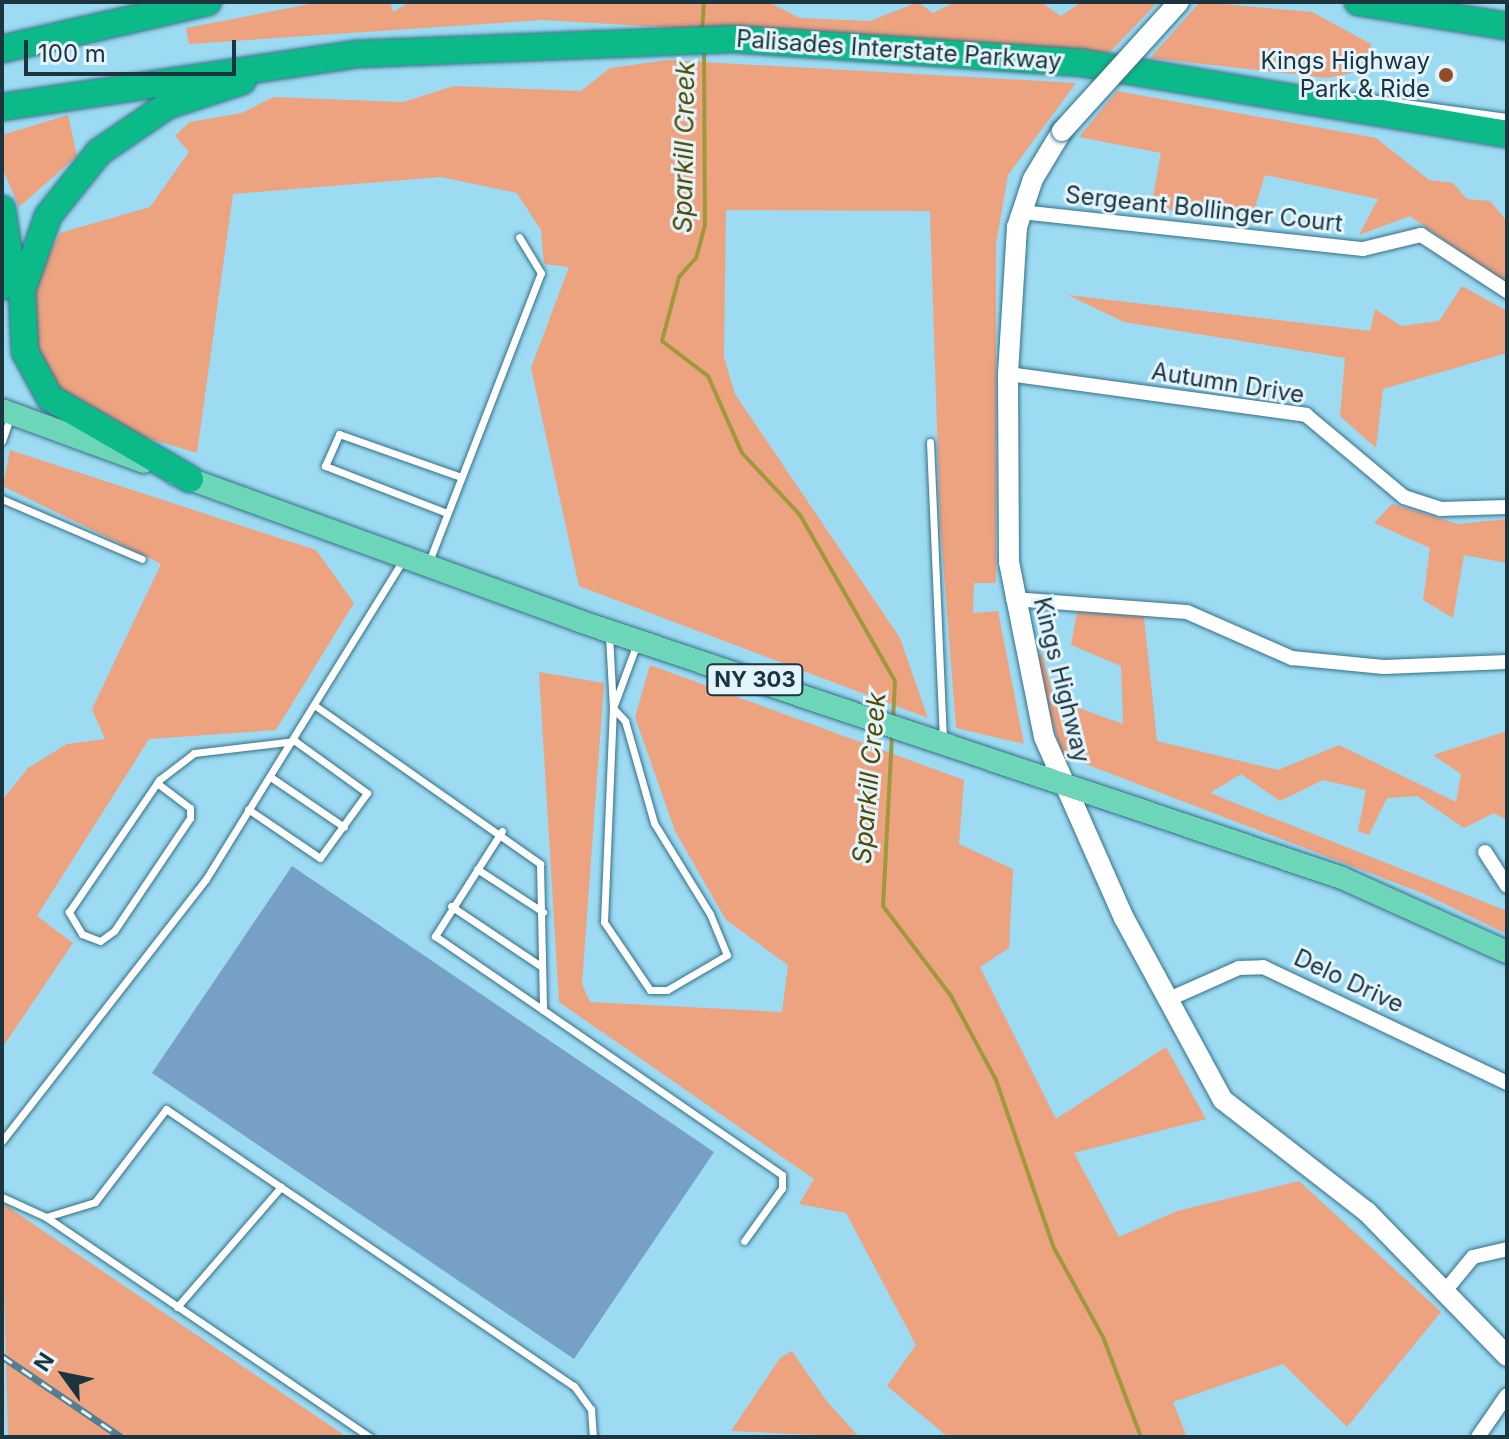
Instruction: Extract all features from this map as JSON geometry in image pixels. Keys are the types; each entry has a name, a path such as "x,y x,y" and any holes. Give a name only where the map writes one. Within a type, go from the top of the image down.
{"highway":[{"path":"2,49 208,2"},
{"path":"1358,2 1507,26"},
{"name":"Palisades Interstate Parkway","path":"2,107 204,72 462,46 734,39 980,52 1185,77 1507,134"},
{"path":"190,479 69,414 33,370 20,329 22,290 55,204 110,142 182,99 252,79 462,46"},
{"path":"2,209 9,255 2,286"}],"main road":[{"name":"NY 303","path":"7,411 609,631 1365,886 1507,952"}],"street":[{"name":"Kings Highway","path":"1179,2 1062,131 1021,212 1008,374 1013,599 1062,783 1167,1000 1223,1100 1367,1212 1507,1356"},
{"name":"Sergeant Bollinger Court","path":"1021,212 1363,249 1421,235 1507,291"},
{"name":"Autumn Drive","path":"1008,374 1306,415 1404,497 1440,509 1507,507"},
{"path":"1013,599 1187,612 1292,658 1384,667 1507,662"},
{"path":"1485,852 1507,886"},
{"name":"Delo Drive","path":"1167,1000 1239,968 1263,967 1507,1083"},
{"path":"1445,1291 1473,1257 1507,1249"},
{"path":"1478,1437 1507,1395"}],"lane":[{"path":"1185,77 1507,117"},
{"path":"427,566 541,273 519,237"},
{"path":"2,441 7,411"},
{"path":"447,513 325,466 339,434 461,477"},
{"path":"930,442 944,744"},
{"path":"2,499 142,559"},
{"path":"2,1141 159,947 317,707 404,558"},
{"path":"609,631 613,708 604,922 650,990 667,990 727,955 654,823 625,721 613,708"},
{"path":"613,708 638,641"},
{"path":"317,707 502,831 540,864 543,912 539,965 543,1010"},
{"path":"157,783 181,799 190,818 114,931 100,941 82,934 69,912 157,783 194,753 295,741 365,788 344,827 320,858 248,809"},
{"path":"272,778 344,827"},
{"path":"502,831 435,930 439,941 782,1175 782,1188 744,1241"},
{"path":"477,869 543,912"},
{"path":"451,906 539,965"},
{"path":"46,1217 95,1202 166,1109 574,1386 591,1409 593,1437"},
{"path":"177,1307 281,1187"},
{"path":"2,1197 46,1217 370,1437"}],"shaded area":[{"path":"320,2 390,2 393,12 409,2 768,2 800,18 870,21 918,2 933,13 955,2 1041,2 1061,16 1081,2 1158,2 1109,53 543,20 189,44 186,28"},
{"path":"1200,2 1312,12 1371,44 1364,70 1328,78 1150,58"},
{"path":"668,60 1076,83 1008,175 996,244 996,583 974,583 973,613 998,611 1024,744 956,728 940,522 930,211 726,210 724,357 735,394 900,638 928,718 579,586 531,368 569,267 544,264 541,230 517,193 441,177 233,194 197,453 114,428 56,393 33,355 32,287 60,233 150,207 189,152 175,136 189,122 242,113 273,97 403,102 454,86 581,91 610,68"},
{"path":"1117,91 1376,138 1429,180 1453,183 1467,199 1490,201 1507,221 1507,284 1410,216 1359,235 1378,199 1265,175 1251,220 1151,208 1161,153 1079,137"},
{"path":"68,115 77,156 19,207 2,167 2,135"},
{"path":"1462,286 1507,311 1507,353 1383,389 1376,448 1340,416 1345,358 1124,322 1068,295 1370,331 1375,309 1401,326 1439,321"},
{"path":"10,450 316,550 354,603 276,730 149,739 37,916 73,943 2,1048 2,800 28,768 67,744 105,739 92,709 161,564 3,486"},
{"path":"1392,504 1458,524 1507,519 1507,563 1464,555 1453,618 1423,600 1430,548 1374,523"},
{"path":"1077,612 1144,616 1157,741 1278,770 1339,745 1456,802 1461,774 1433,755 1507,731 1507,820 1494,813 1464,828 1417,796 1387,798 1369,835 1358,831 1366,790 1323,780 1280,801 1241,774 1210,793 1507,911 1507,934 1422,893 1062,755 1033,652 1042,654 1054,699 1123,724 1121,666 1071,645"},
{"path":"650,665 964,780 959,844 1013,869 1009,948 980,967 1056,1119 1166,1047 1206,1119 1074,1153 1119,1237 1177,1211 1299,1181 1441,1312 1347,1427 1283,1364 1173,1402 1187,1437 948,1437 887,1386 916,1345 846,1213 799,1204 814,1179 559,1002 539,672 604,683 582,984 590,1002 782,1012 788,965 726,920 675,831 635,717"},
{"path":"2,1203 347,1437 8,1437"},
{"path":"792,1351 825,1399 859,1437 731,1431 780,1358"}],"building":[{"path":"292,866 714,1152 574,1359 152,1073"}],"waterway":[{"name":"Sparkill Creek","path":"702,31 704,2"},
{"name":"Sparkill Creek","path":"704,48 705,225 696,258 679,277 662,341 708,376 742,453 800,515 895,681 893,718"},
{"name":"Sparkill Creek","path":"892,735 883,906 951,996 996,1080 1054,1248 1103,1337 1141,1437"}],"railway":[{"path":"2,1356 121,1437"}],"place":[{"name":"Kings Highway Park & Ride","path":"1446,75"}]}
